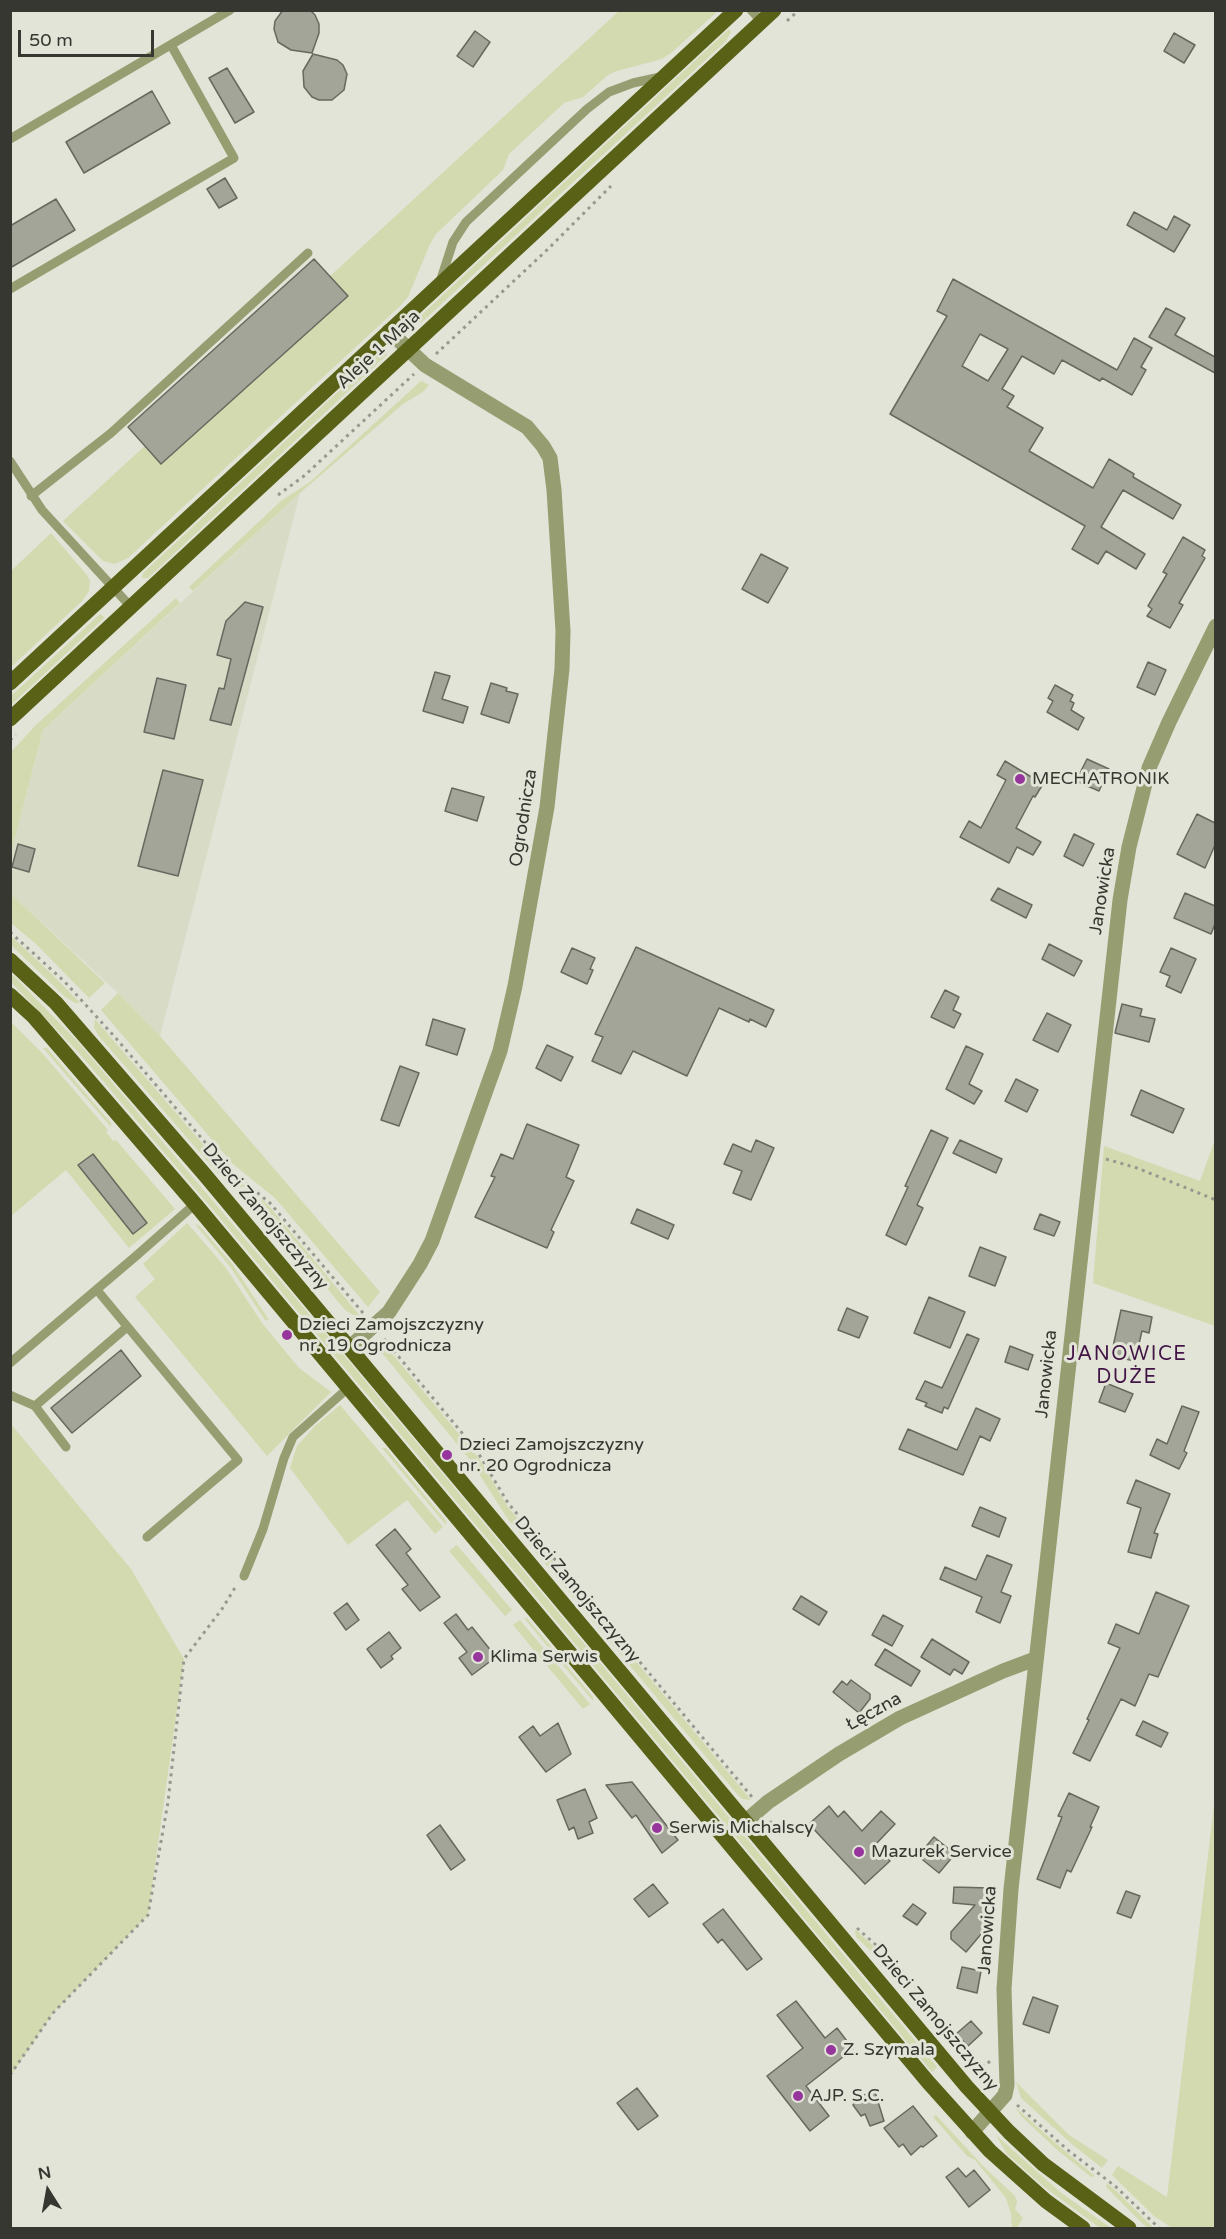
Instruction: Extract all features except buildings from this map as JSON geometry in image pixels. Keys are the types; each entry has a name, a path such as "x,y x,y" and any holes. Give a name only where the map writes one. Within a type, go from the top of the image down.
{"main road":[{"name":"Aleje 1 Maja","path":"10,683 736,10"},
{"name":"Aleje 1 Maja","path":"14,726 131,606 408,350 756,16 774,10"},
{"name":"Dzieci Zamojszczyzny","path":"10,960 74,1024 350,1347 940,2056 1028,2151 1060,2179 1129,2229"},
{"path":"10,995 34,1017 195,1204 972,2132 1009,2169 1083,2229"}],"street":[{"name":"Ogrodnicza","path":"350,1347 389,1312 420,1264 432,1240 503,1042 547,807 562,669 556,517 550,458 536,435 527,427 425,364 389,332"},
{"name":"Janowicka","path":"1005,2095 1007,2085 1005,1963 1035,1659 1120,900 1135,822 1155,753 1215,626"},
{"name":"Łęczna","path":"745,1822 839,1754 900,1718 1003,1671 1035,1659"},
{"path":"972,2132 1005,2095"}],"lane":[{"path":"11,137 230,10"},
{"path":"10,289 234,158 171,45"},
{"path":"438,286 453,242 466,222 587,109 609,92 633,83 666,76"},
{"path":"31,496 111,433 308,253"},
{"path":"10,461 42,510 131,606"},
{"path":"10,1363 98,1290 195,1204"},
{"path":"98,1290 238,1460 147,1537"},
{"path":"35,1406 127,1327"},
{"path":"244,1576 263,1529 279,1482 284,1458 293,1437 348,1388"},
{"path":"10,1395 35,1406 66,1447"}],"path":[{"path":"783,25 799,10"},
{"path":"271,500 304,476 548,249 619,179"},
{"path":"10,740 14,726"},
{"path":"10,932 63,981 114,1036 228,1169 270,1203 477,1451 508,1503 761,1809 781,1837"},
{"path":"1090,1155 1137,1168 1215,1200"},
{"path":"10,2075 53,2013 148,1915 168,1802 184,1659 244,1576"},
{"path":"857,1927 895,1962 912,1982 937,2014 954,2045"},
{"path":"968,2060 1069,2151 1115,2186 1159,2229"},
{"path":"974,2067 985,2066"}],"shaded area":[{"path":"300,493 160,1036 118,993 13,896 11,893 11,853 43,730"}],"green space":[{"path":"619,11 718,11 662,59 608,75 583,97 564,103 509,154 503,170 436,234 408,297 400,306 128,558 114,564 103,561 63,521"},
{"path":"729,29 731,32 726,41 421,323 417,323 417,319"},
{"path":"387,350 387,355 148,578 142,578 143,573 382,351"},
{"path":"421,381 429,385 423,392 403,404 300,493 193,591 189,587 281,501 310,482"},
{"path":"51,533 87,575 90,581 89,591 82,601 11,667 11,571"},
{"path":"176,598 180,603 43,730 11,853 11,752 36,725"},
{"path":"100,614 104,617 102,620 11,705 11,696"},
{"path":"10,893 105,983 89,998 36,944 11,923"},
{"path":"11,936 80,1003 75,1003 65,997 11,945"},
{"path":"11,973 78,1042 337,1347 937,2067 932,2072 214,1211 78,1052 11,982"},
{"path":"118,993 160,1036 380,1292 368,1307 275,1198 233,1164 101,1010"},
{"path":"95,1019 227,1172 246,1187 234,1187 221,1177 98,1035 94,1027"},
{"path":"10,1021 43,1054 108,1130 106,1132 113,1141 116,1140 175,1209 129,1248 66,1170 11,1216"},
{"path":"43,1048 47,1048 111,1123 111,1127"},
{"path":"1215,1140 1215,1326 1093,1283 1104,1146 1200,1181"},
{"path":"261,1198 361,1317 345,1310 263,1211"},
{"path":"187,1223 226,1268 262,1323 299,1368 331,1392 267,1456 135,1297 155,1279 143,1264"},
{"path":"195,1224 200,1226 233,1265 269,1320 265,1320 231,1268"},
{"path":"380,1339 478,1457 508,1507 751,1800 742,1799 736,1793 507,1518 471,1461 382,1353"},
{"path":"340,1405 443,1527 435,1534 407,1500 348,1545 290,1468 297,1446 314,1427"},
{"path":"11,1424 131,1569 184,1659 148,1915 53,2013 11,2075"},
{"path":"382,1448 386,1448 446,1521 446,1525"},
{"path":"457,1545 512,1610 505,1616 449,1551"},
{"path":"524,1618 527,1618 593,1697 593,1701"},
{"path":"520,1620 590,1704 583,1709 513,1625"},
{"path":"1215,1797 1215,2228 1172,2228 1154,2216 1112,2175 1118,2166 1167,2197"},
{"path":"855,1929 902,1974 898,1977 856,1937"},
{"path":"1016,2082 1069,2135 1108,2160 1102,2168 1021,2098"},
{"path":"1015,2107 1095,2176 1091,2177 1055,2148 1021,2116"},
{"path":"936,2115 984,2167 1015,2196 1017,2202 1015,2209 1023,2218 1017,2228 1012,2228 1006,2198 975,2160 967,2156 933,2117"},
{"path":"996,2135 1060,2192 1111,2228 1100,2228 1043,2186 1007,2154"},
{"path":"1106,2183 1154,2228 1148,2228 1143,2224 1107,2188"}],"place":[{"name":"MECHATRONIK","path":"1020,779"},
{"name":"Dzieci Zamojszczyzny nr. 19 Ogrodnicza","path":"287,1335"},
{"name":"Dzieci Zamojszczyzny nr. 20 Ogrodnicza","path":"447,1455"},
{"name":"Klima Serwis","path":"478,1657"},
{"name":"Serwis Michalscy","path":"657,1828"},
{"name":"Mazurek Service","path":"859,1852"},
{"name":"Z. Szymala","path":"831,2050"},
{"name":"AJP. S.C.","path":"798,2096"}],"district":[{"name":"JANOWICE DUŻE","path":"1127,1366"}]}
